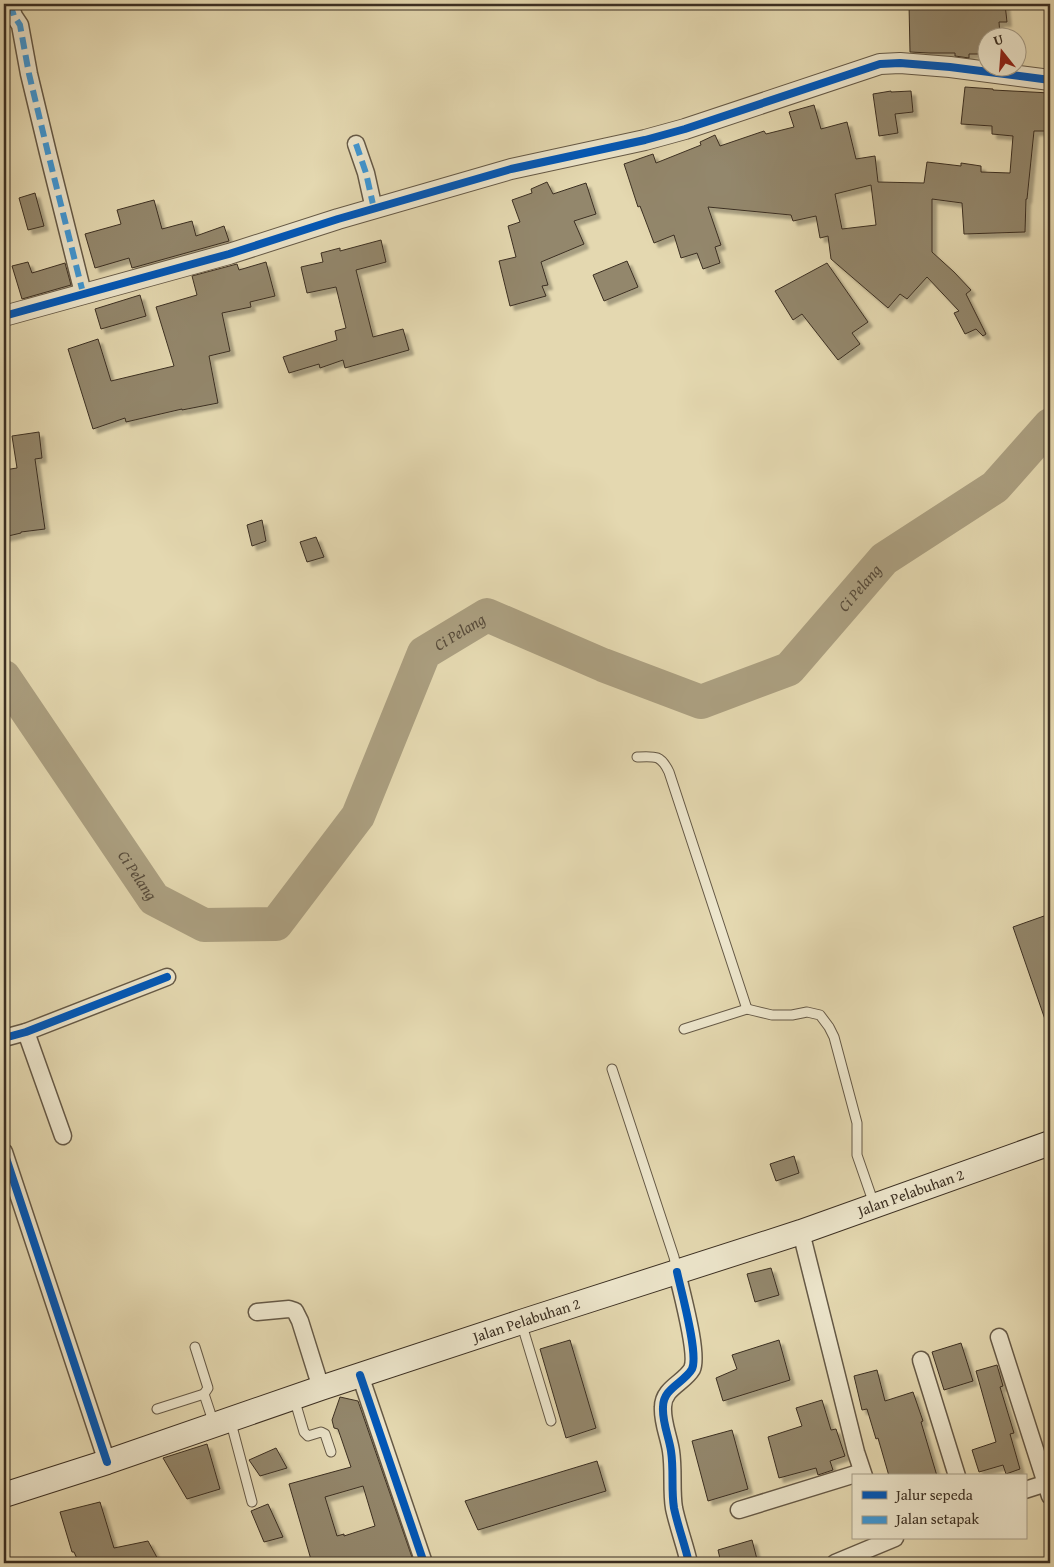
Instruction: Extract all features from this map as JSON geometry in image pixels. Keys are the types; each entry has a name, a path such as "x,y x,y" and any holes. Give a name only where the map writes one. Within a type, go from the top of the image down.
{"main road":[{"name":"Jalan Pelabuhan 2","path":"4,1495 107,1462 360,1375 801,1232 1050,1143"}],"street":[{"path":"10,4 14,16 20,25 29,74 83,293"},
{"path":"4,316 229,254 511,169 645,140 685,129 880,64 900,63 950,66 1050,80"},
{"path":"356,144 366,173 374,209"},
{"path":"4,1038 26,1032 166,977"},
{"path":"26,1032 64,1136"},
{"path":"4,1152 10,1192 107,1462"},
{"path":"801,1232 863,1474"},
{"path":"677,1272 694,1360 693,1367 689,1373 664,1398 662,1409 672,1451 674,1506 688,1563"},
{"path":"258,1312 289,1309 296,1311 321,1388"},
{"path":"1000,1337 1049,1487 1026,1490"},
{"path":"921,1360 956,1474"},
{"path":"360,1375 424,1563"},
{"path":"739,1510 852,1477"},
{"path":"835,1563 887,1540"}],"lane":[{"path":"637,757 655,756 664,762 669,772 748,1009"},
{"path":"684,1029 748,1009 772,1015 792,1015 807,1012 820,1015 834,1037 858,1123 857,1155 875,1206"},
{"path":"612,1069 674,1257 677,1272"},
{"path":"521,1322 552,1421"},
{"path":"157,1409 204,1394 208,1388 196,1347"},
{"path":"204,1394 222,1422 252,1502"},
{"path":"294,1397 304,1432 308,1436 321,1432 325,1434 331,1452"}],"building":[{"path":"909,4 1005,4 1007,22 999,22 999,28 976,28 976,54 969,54 969,58 955,56 955,53 910,52"},
{"path":"965,87 1050,93 1050,131 1034,131 1026,199 1025,232 964,234 962,203 932,199 932,252 971,290 966,294 986,334 983,336 976,329 965,334 954,313 959,311 927,277 907,299 900,294 888,308 831,259 828,236 820,238 816,216 793,221 791,215 708,207 721,245 715,247 720,263 703,269 697,253 681,258 674,235 654,243 640,206 638,207 624,164 653,154 656,163 701,145 700,142 715,135 720,146 764,131 766,134 794,127 789,112 814,105 821,129 847,122 856,159 875,156 878,182 924,183 927,162 961,166 961,163 981,166 981,172 1010,173 1013,136 992,134 992,126 961,124","holes":["871,185 876,225 842,229 835,194"]},
{"path":"891,91 911,91 913,112 895,114 898,133 879,136 873,94"},
{"path":"547,182 553,194 586,183 596,214 574,221 584,244 541,262 548,285 542,286 546,296 510,306 499,261 516,257 508,226 520,222 512,200 532,193 531,189"},
{"path":"35,193 44,226 28,230 19,198"},
{"path":"154,200 162,229 192,221 196,236 224,226 229,241 132,268 129,258 95,268 85,234 121,224 117,210"},
{"path":"381,240 386,262 356,270 373,337 403,329 409,350 345,368 343,360 320,368 319,364 289,373 283,357 337,340 335,331 346,328 336,287 307,293 301,267 323,262 321,253 340,248 340,251"},
{"path":"627,261 638,287 604,301 593,275"},
{"path":"28,262 32,273 65,263 71,285 22,299 12,266"},
{"path":"266,262 275,296 250,302 251,307 222,313 230,351 209,356 218,403 126,422 125,418 93,429 68,349 98,339 111,381 174,366 156,307 197,295 192,276 237,264 239,270"},
{"path":"827,263 868,322 852,333 860,344 838,360 802,314 793,320 775,291"},
{"path":"140,295 146,316 101,329 95,309"},
{"path":"39,432 42,458 35,459 45,529 21,532 4,537 4,470 17,468 12,436"},
{"path":"262,520 266,541 252,546 247,525"},
{"path":"316,537 324,557 307,562 300,542"},
{"path":"1044,916 1047,923 1050,922 1050,1028 1048,1028 1013,927"},
{"path":"794,1156 799,1173 776,1181 770,1164"},
{"path":"771,1268 779,1295 755,1302 747,1274"},
{"path":"570,1340 596,1428 566,1438 540,1349"},
{"path":"779,1340 790,1380 723,1401 716,1378 737,1369 732,1355"},
{"path":"961,1343 973,1381 944,1390 932,1352"},
{"path":"997,1365 1003,1386 1000,1387 1014,1433 1010,1434 1020,1469 1006,1474 1003,1465 979,1472 972,1450 996,1442 976,1371"},
{"path":"877,1370 885,1401 913,1392 923,1421 921,1422 936,1474 888,1474 867,1409 862,1410 854,1376"},
{"path":"340,1397 358,1401 414,1563 312,1563 289,1484 351,1467 338,1429 334,1428 332,1420","holes":["363,1486 375,1526 344,1536 344,1534 337,1536 325,1497"]},
{"path":"822,1400 831,1430 836,1429 845,1456 830,1461 833,1470 818,1475 816,1468 779,1478 768,1437 802,1426 796,1408"},
{"path":"732,1430 748,1489 708,1501 692,1441"},
{"path":"207,1444 220,1489 187,1499 163,1458"},
{"path":"276,1448 287,1468 260,1476 249,1460"},
{"path":"597,1461 606,1491 478,1530 465,1501"},
{"path":"100,1502 114,1548 148,1541 160,1563 79,1563 74,1552 72,1552 60,1512"},
{"path":"268,1504 283,1537 264,1542 251,1511"},
{"path":"752,1540 758,1563 721,1563 718,1550"}],"waterway":[{"name":"Ci Pelang","path":"4,677 154,899 204,925 276,924 358,816 424,653 487,615 603,665 701,702 789,669 884,559 995,487 1050,425"}],"marked path":[{"path":"10,4 14,16 20,25 29,74 83,293"},
{"path":"356,144 366,173 374,209"}],"cycle path":[{"path":"4,316 229,254 338,219 511,169 645,140 685,129 880,64 900,63 950,67 1050,80"},
{"path":"4,1038 26,1032 167,977"},
{"path":"4,1152 107,1462"},
{"path":"677,1272 691,1337 694,1361 692,1369 688,1374 666,1395 663,1413 672,1458 674,1508 689,1563"},
{"path":"360,1375 424,1563"}]}
